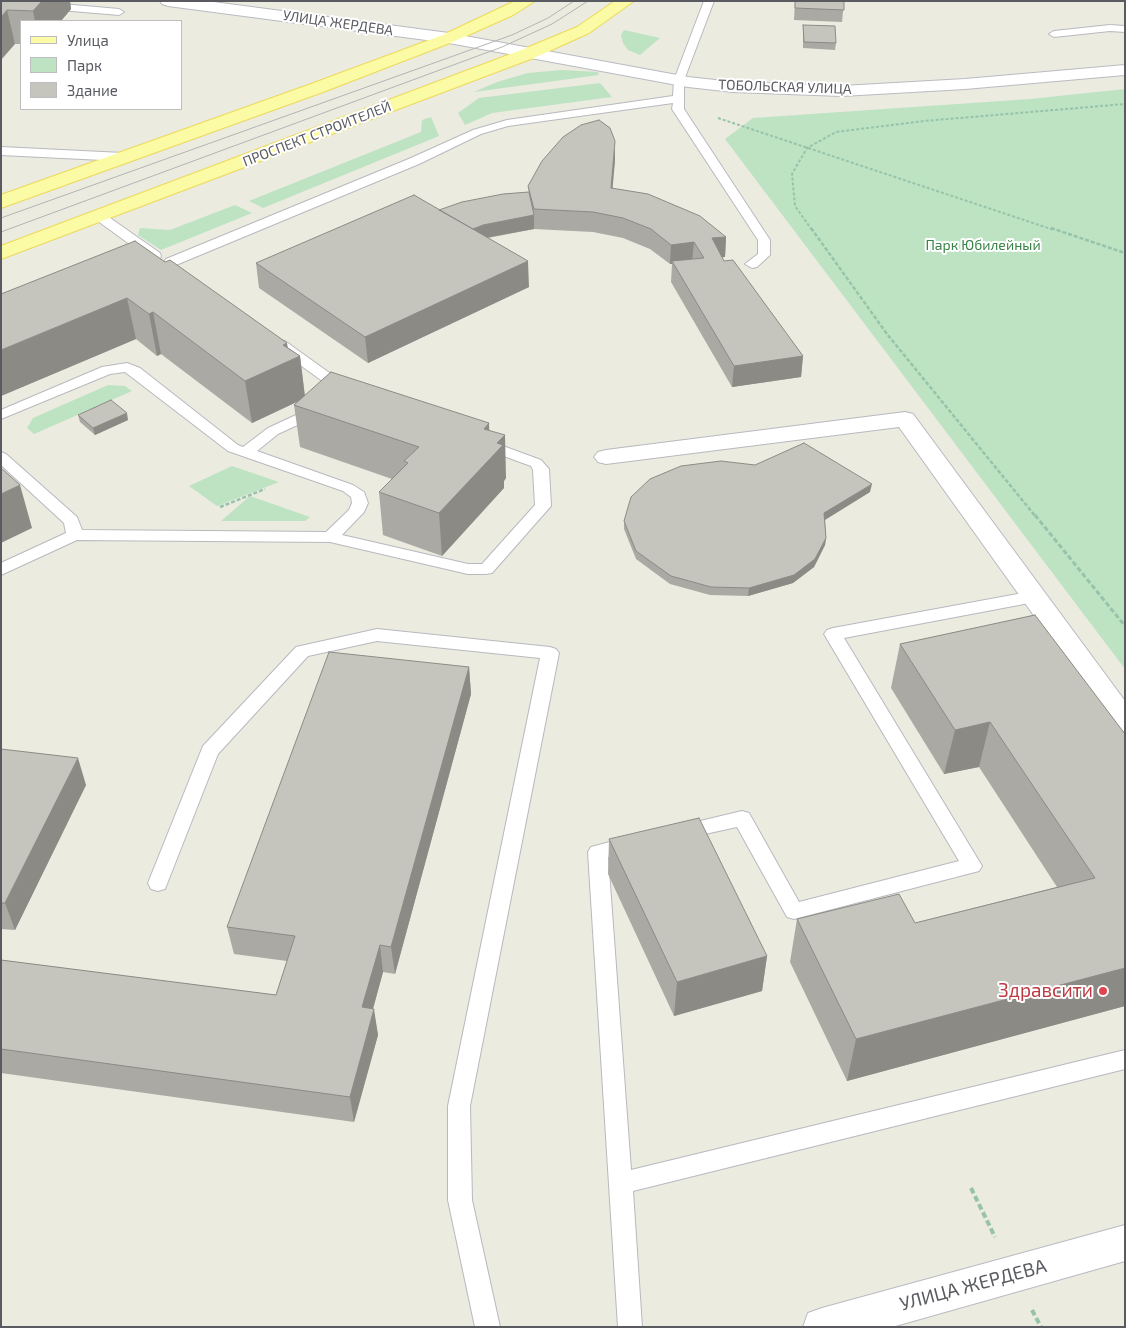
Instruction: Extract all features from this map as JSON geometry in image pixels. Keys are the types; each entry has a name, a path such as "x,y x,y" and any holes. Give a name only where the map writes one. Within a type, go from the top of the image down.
{"main road":[{"name":"УЛИЦА ЖЕРДЕВА","path":"168,1 449,38"},
{"path":"1,202 449,38 527,1"},
{"name":"ПРОСПЕКТ СТРОИТЕЛЕЙ","path":"1,252 530,53 583,30 626,1"},
{"name":"ТОБОЛЬСКАЯ УЛИЦА","path":"449,38 679,80 733,87 842,91 965,84 1125,70"},
{"path":"606,456 905,419 1125,722"},
{"name":"УЛИЦА ЖЕРДЕВА","path":"822,1327 1125,1243"}],"lane":[{"path":"709,1 679,80 678,109 696,140 764,240 764,255 752,264"},
{"path":"1,2 119,12"},
{"path":"1054,34 1110,28 1125,29"},
{"path":"171,262 414,161 477,132 507,123 678,99"},
{"path":"1,151 123,157"},
{"path":"99,216 182,275"},
{"path":"127,256 145,248"},
{"path":"246,452 273,431 329,405 355,397 270,338"},
{"path":"1,415 107,370 127,367 135,371 233,448 348,488 358,495 360,503 356,512 330,537"},
{"path":"1,570 75,535 330,537 468,569 486,569 543,506 542,475 541,469 536,463 527,458 471,440"},
{"path":"1,457 71,521 75,535"},
{"path":"630,1327 598,852 742,818 794,911 972,866 833,634 1034,597"},
{"path":"158,883 210,751 302,651 377,636 550,653 459,1106 460,1200 488,1327"},
{"path":"620,1183 1125,1059"}],"path":[{"path":"1125,104 924,121 836,132 807,148 792,174 795,206 887,334 1125,626"},
{"path":"714,117 1125,253"},
{"path":"204,536 219,507 305,473"}],"green space":[{"path":"624,30 660,38 640,55 628,50 623,43 621,35"},
{"path":"562,70 598,72 599,75 474,92 497,82 528,73"},
{"path":"600,83 612,97 492,113 465,125 458,113 479,98"},
{"name":"Парк Юбилейный","path":"1125,89 1125,669 725,139 753,118 1030,99"},
{"path":"431,117 439,136 263,208 249,201 421,132 422,120"},
{"path":"235,205 252,213 161,250 138,235 140,228 170,230"},
{"path":"108,385 125,386 132,391 34,434 27,428 33,418"},
{"path":"232,466 279,482 217,506 189,486"},
{"path":"250,496 310,517 305,521 221,521"}],"building":[{"path":"1,1 42,1 33,11 7,10 1,17"},
{"path":"795,1 844,1 844,10 795,8"},
{"path":"803,25 835,26 836,43 804,42"},
{"path":"599,120 610,128 615,141 611,188 648,194 700,216 726,237 712,238 724,261 733,260 803,356 734,366 672,261 704,258 694,242 671,245 651,229 623,218 593,212 534,209 528,186 542,161 563,137 581,125"},
{"path":"529,192 534,215 483,225 473,229 439,210 462,202 503,194"},
{"path":"414,195 528,261 365,337 256,263"},
{"path":"135,241 165,262 170,260 287,343 283,345 300,356 245,381 153,312 149,314 127,298 1,350 1,294"},
{"path":"331,372 489,423 484,429 505,435 497,443 503,445 439,513 379,492 408,463 404,461 419,447 294,405"},
{"path":"111,400 127,413 93,428 78,415"},
{"path":"804,443 872,484 824,513 826,538 815,559 794,575 749,588 711,587 671,576 636,551 624,521 631,497 650,479 681,466 721,461 755,465"},
{"path":"1,468 20,485 1,494"},
{"path":"1035,615 1125,734 1125,968 856,1039 797,919 899,894 915,923 1095,878 990,722 955,730 900,644"},
{"path":"329,652 469,667 391,947 380,945 362,1007 374,1009 350,1097 1,1049 1,960 276,995 295,936 227,927"},
{"path":"1,749 78,758 5,903 1,903"},
{"path":"699,818 767,956 677,982 609,839"}],"tram line":[{"path":"1,218 512,35 548,18 574,1"},
{"path":"1,232 502,47 552,24 588,1"}],"place":[{"name":"Здравсити","path":"1103,991"}]}
